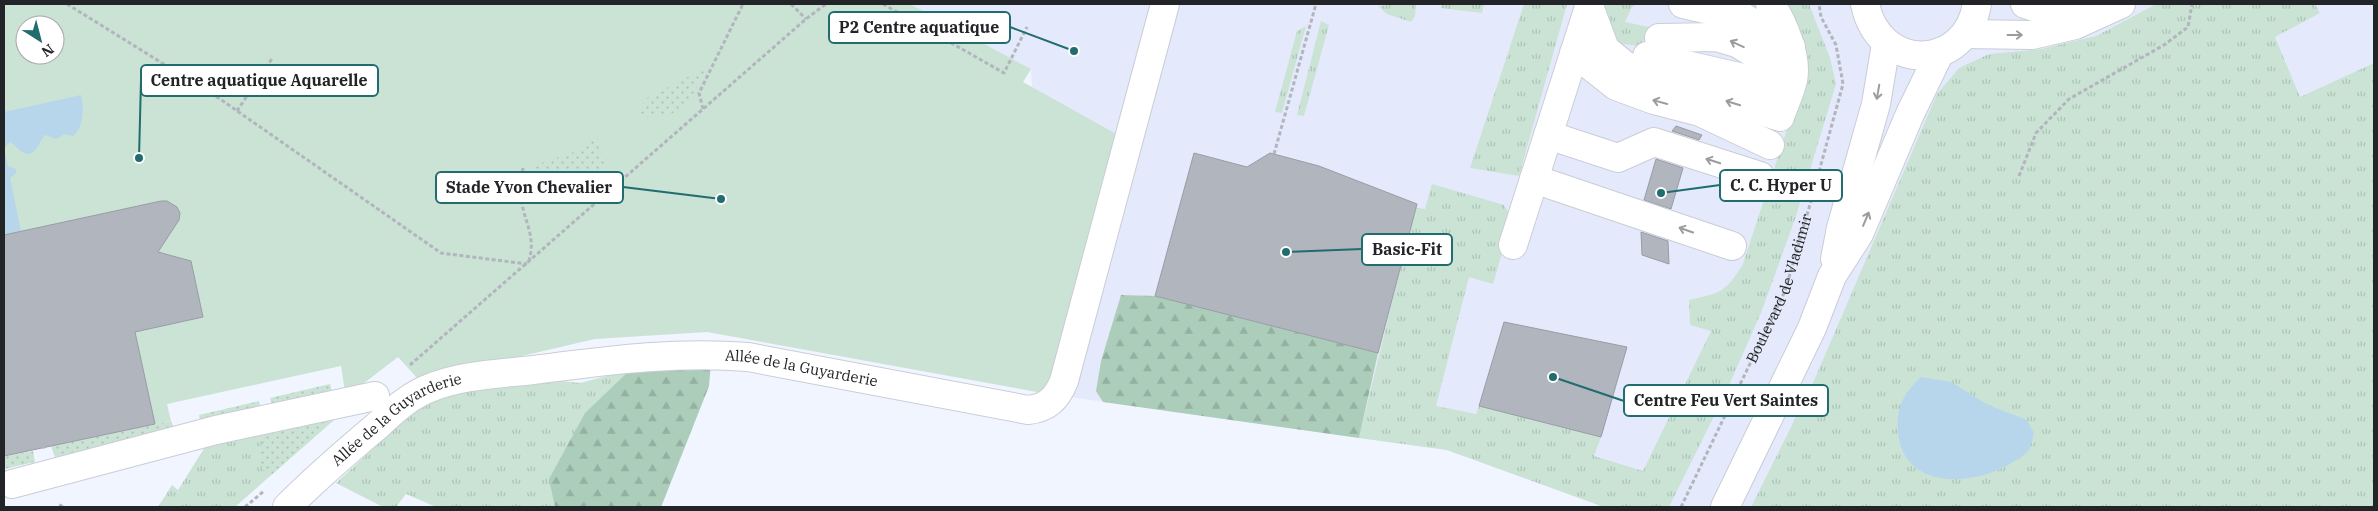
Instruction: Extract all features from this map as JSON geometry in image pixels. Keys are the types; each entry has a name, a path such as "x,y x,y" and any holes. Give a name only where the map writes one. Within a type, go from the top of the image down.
{"main road":[{"name":"Allée de la Guyarderie","path":"286,507 400,406 423,390 464,379 652,355 709,353 748,356 1028,410 1046,406 1053,400 1064,381 1165,4"},
{"path":"1646,55 1683,4 1745,18 1791,47"},
{"path":"1770,4 1777,13 1791,47 1786,100"},
{"path":"1862,8 1875,32 1886,44 1903,53 1922,56 1940,52 1954,45 1966,34 1975,18 1977,4"},
{"path":"2026,4 2052,13 2068,14 2113,8"},
{"path":"1589,5 1605,49 1646,55 1786,100"},
{"path":"1513,245 1589,5"},
{"path":"1966,34 2032,35 2075,25 2113,8"},
{"path":"1646,55 1716,37 1737,43 1786,100"},
{"path":"1725,507 1805,344 1832,276 1841,228 1876,104 1886,44"},
{"path":"1832,276 1859,234 1910,114 1940,52"},
{"path":"1574,53 1616,86 1654,100 1700,112 1770,145"},
{"path":"1548,135 1618,158 1654,142 1760,176"},
{"path":"1534,179 1732,246"},
{"path":"12,484 216,430 375,396"}],"path":[{"path":"67,4 237,111 442,253 527,264 806,19 826,4"},
{"path":"703,109 699,93 743,4"},
{"path":"791,4 806,19"},
{"path":"883,4 1004,73 1027,27"},
{"path":"1274,154 1316,4"},
{"name":"Boulevard de Vladimir","path":"1681,507 1785,291 1811,201 1843,84 1836,45 1822,17 1819,4"},
{"path":"2019,176 2036,133 2069,99 2164,45 2188,27 2192,4"},
{"path":"237,111 273,57"},
{"path":"523,168 521,196 529,226 532,253 527,264"},
{"path":"59,505 64,507"}],"shaded area":[{"path":"910,4 2156,4 1952,112 1783,507 1604,507 1447,450 1048,394 1031,69"},
{"path":"2315,4 2374,4 2374,63 2300,98 2275,37 2319,13"},
{"path":"81,95 83,106 81,123 73,136 65,134 56,139 45,135 36,149 30,154 22,152 10,142 4,148 4,112"},
{"path":"4,149 8,166 16,169 16,173 10,178 21,231 4,235"},
{"path":"1921,377 1951,382 1988,405 2027,420 2034,433 2027,452 2000,469 1963,479 1944,479 1927,474 1913,465 1903,451 1898,431 1898,414 1902,401"}],"green space":[{"path":"4,4 910,4 1031,69 1023,82 1120,136 1048,394 707,332 595,339 419,380 398,357 355,390 345,392 341,366 167,404 171,421 4,456"},
{"path":"1416,4 1415,16 1411,22 1387,14 1378,6"},
{"path":"1443,4 1484,4 1482,13 1440,8"},
{"path":"1524,4 1567,4 1519,176 1470,168"},
{"path":"1605,4 1637,4 1632,7 1625,22 1649,27 1651,33 1638,46 1623,44 1630,55 1620,52 1601,11"},
{"path":"1777,4 1809,4 1830,58 1836,84 1795,219 1761,313 1725,394 1669,507 1604,507 1447,450 1359,438 1415,208 1425,209 1432,184 1504,205 1512,219 1493,284 1469,277 1436,406 1476,414 1479,406 1601,437 1594,456 1643,471 1711,331 1690,325 1689,300 1722,290 1743,264 1794,108"},
{"path":"2156,4 2315,4 2320,13 2275,37 2300,97 2374,63 2374,507 1751,507 1813,383 1937,94 1959,68 1989,54 2041,49 2096,36"},
{"path":"1321,21 1329,25 1304,116 1297,115"},
{"path":"1306,26 1282,113 1275,112 1297,31"},
{"path":"706,68 693,95 695,98 673,113 641,118 636,112 647,98"},
{"path":"598,138 601,152 611,164 580,181 552,188 535,175 535,165 574,152"},
{"path":"1121,295 1155,296 1378,353 1359,438 1103,402 1096,391 1101,361"},
{"path":"711,362 709,386 661,507 555,507 549,479 585,413 630,370"},
{"path":"630,370 709,386 661,507 436,507 406,494 396,507 383,507 336,483 432,394 534,378 580,383"},
{"path":"330,384 333,395 273,409 270,398"},
{"path":"259,401 262,411 201,426 199,415"},
{"path":"344,411 235,507 158,507 172,485 178,490 210,439"},
{"path":"344,411 269,477 259,463 262,440 270,427"},
{"path":"171,421 175,430 55,457 51,446"},
{"path":"33,451 35,462 4,469 4,456"}],"building":[{"path":"1676,126 1702,135 1699,140 1672,131"},
{"path":"1194,153 1247,167 1270,153 1319,166 1417,204 1378,353 1155,296"},
{"path":"1656,159 1683,168 1671,209 1644,200"},
{"path":"167,201 177,207 180,213 179,220 158,252 191,261 203,317 135,332 155,424 4,456 4,235"},
{"path":"1641,232 1668,241 1669,264 1642,255"},
{"path":"1504,322 1627,347 1601,437 1479,406"}],"place":[{"name":"P2 Centre aquatique","path":"1074,51"},
{"name":"Centre aquatique Aquarelle","path":"139,158"},
{"name":"C. C. Hyper U","path":"1661,193"},
{"name":"Stade Yvon Chevalier","path":"721,199"},
{"name":"Basic-Fit","path":"1286,252"},
{"name":"Centre Feu Vert Saintes","path":"1553,377"}]}
